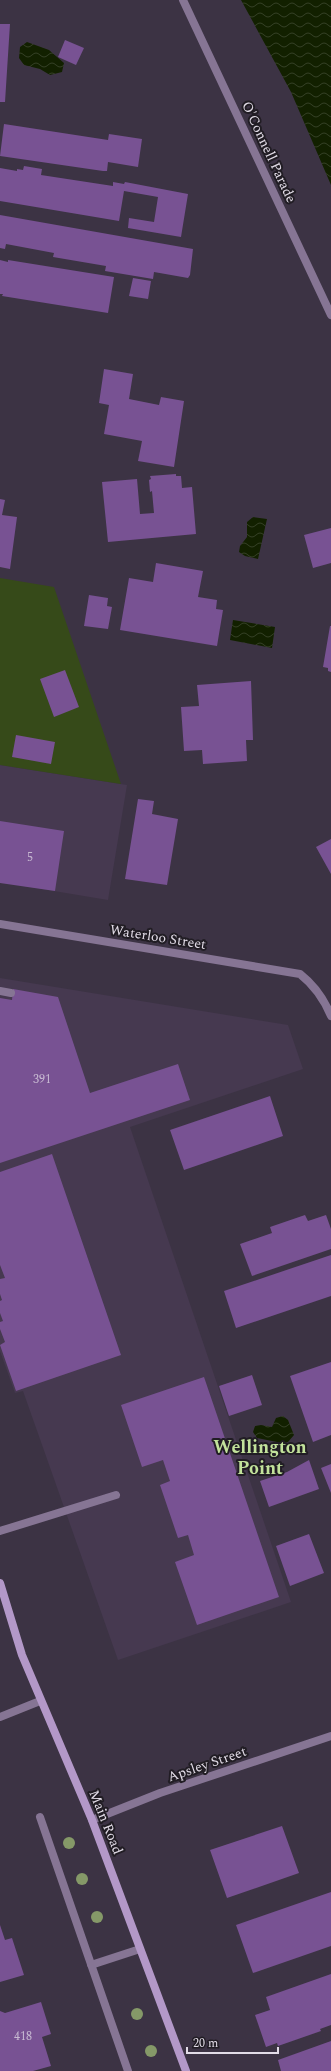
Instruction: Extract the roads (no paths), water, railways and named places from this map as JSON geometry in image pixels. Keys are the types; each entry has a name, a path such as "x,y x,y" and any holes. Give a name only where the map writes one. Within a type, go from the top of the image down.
{"main road":[{"name":"Main Road","path":"0,1583 22,1655 40,1701 92,1820 186,2071"}],"street":[{"name":"O'Connell Parade","path":"182,0 331,315"},
{"name":"Waterloo Street","path":"0,924 300,974 310,982 322,998 331,1016"},
{"path":"0,991 11,993"},
{"path":"0,1531 116,1495"},
{"path":"0,1717 40,1701"},
{"name":"Apsley Street","path":"92,1820 160,1793 331,1736"},
{"path":"40,1817 128,2071"},
{"path":"91,1965 140,1949"}],"water":[{"path":"241,0 331,0 331,185 291,92"},
{"path":"27,42 49,50 64,63 62,72 50,75 40,69 24,65 19,58 20,47"},
{"path":"253,517 267,519 258,559 245,556 239,552 240,546 247,537 247,522"},
{"path":"233,620 275,627 272,648 230,640"},
{"path":"283,1416 288,1420 294,1435 288,1442 282,1443 257,1438 253,1432 255,1426 261,1425 272,1427 276,1418"}],"district":[{"name":"Wellington Point","path":"260,1457"}]}
